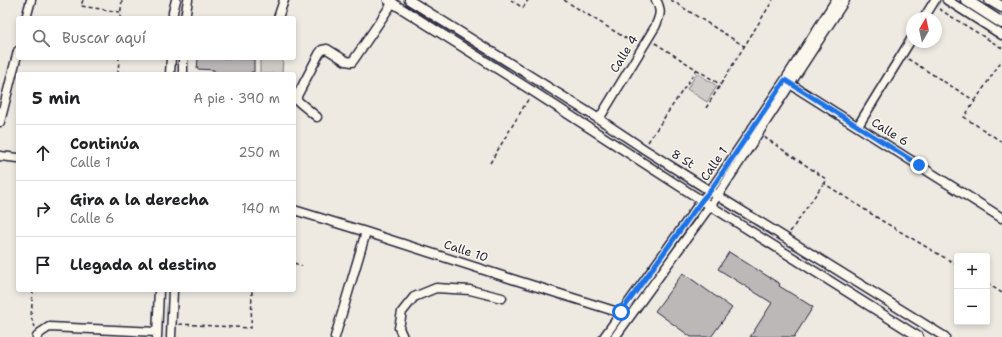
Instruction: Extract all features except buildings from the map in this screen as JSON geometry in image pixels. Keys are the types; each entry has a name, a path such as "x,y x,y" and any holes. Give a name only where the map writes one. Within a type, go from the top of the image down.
{"main road":[{"path":"966,0 1002,23"},
{"path":"990,0 1002,7"}],"street":[{"path":"27,16 31,0"},
{"path":"173,16 176,0"},
{"path":"185,16 188,0"},
{"path":"279,16 284,0"},
{"name":"8 St","path":"409,0 599,119 710,191 945,337"},
{"name":"Calle 4","path":"599,119 656,26 660,15 659,5 656,0"},
{"name":"Calle 1","path":"615,337 711,206 758,133 836,0"},
{"name":"Calle 1","path":"604,337 788,82 845,0"},
{"path":"947,0 1002,35"},
{"path":"317,117 297,100 297,96 319,54 322,50 327,49 346,61 352,62 390,1"},
{"name":"8 St","path":"390,1 919,337"},
{"path":"928,12 934,2"},
{"path":"858,126 906,48"},
{"path":"0,122 16,59"},
{"path":"170,72 171,60"},
{"path":"182,72 183,60"},
{"name":"Calle 6","path":"788,82 1002,218"},
{"path":"0,156 16,158"},
{"name":"Calle 10","path":"296,211 621,312 629,317"},
{"path":"335,337 366,232"},
{"path":"403,337 400,328 402,312 414,297 436,288 470,290 502,298"},
{"path":"39,335 50,327 157,334 159,292"},
{"path":"171,337 173,292"}],"path":[{"path":"83,0 81,6 120,12"},
{"path":"120,16 122,0"},
{"path":"511,0 523,8 528,0"},
{"path":"564,0 642,48"},
{"path":"671,0 744,46"},
{"path":"706,108 773,0"},
{"path":"934,2 1002,48"},
{"path":"648,39 721,85"},
{"path":"902,55 975,101"},
{"path":"118,60 118,72"},
{"path":"1002,60 964,117 1002,142"},
{"path":"644,149 697,69"},
{"path":"490,163 534,92"},
{"path":"758,133 826,179"},
{"path":"786,238 826,179"},
{"path":"826,179 825,184 884,222 954,263"},
{"path":"296,264 302,266"},
{"path":"990,285 1002,293"},
{"path":"33,292 30,317 39,335"},
{"path":"172,323 251,328 252,292"}],"shaded area":[{"path":"260,60 283,60 282,72 260,72"},
{"path":"697,73 717,86 707,102 687,89"}],"route":[{"path":"621,312 710,191 785,80 919,165"}]}
